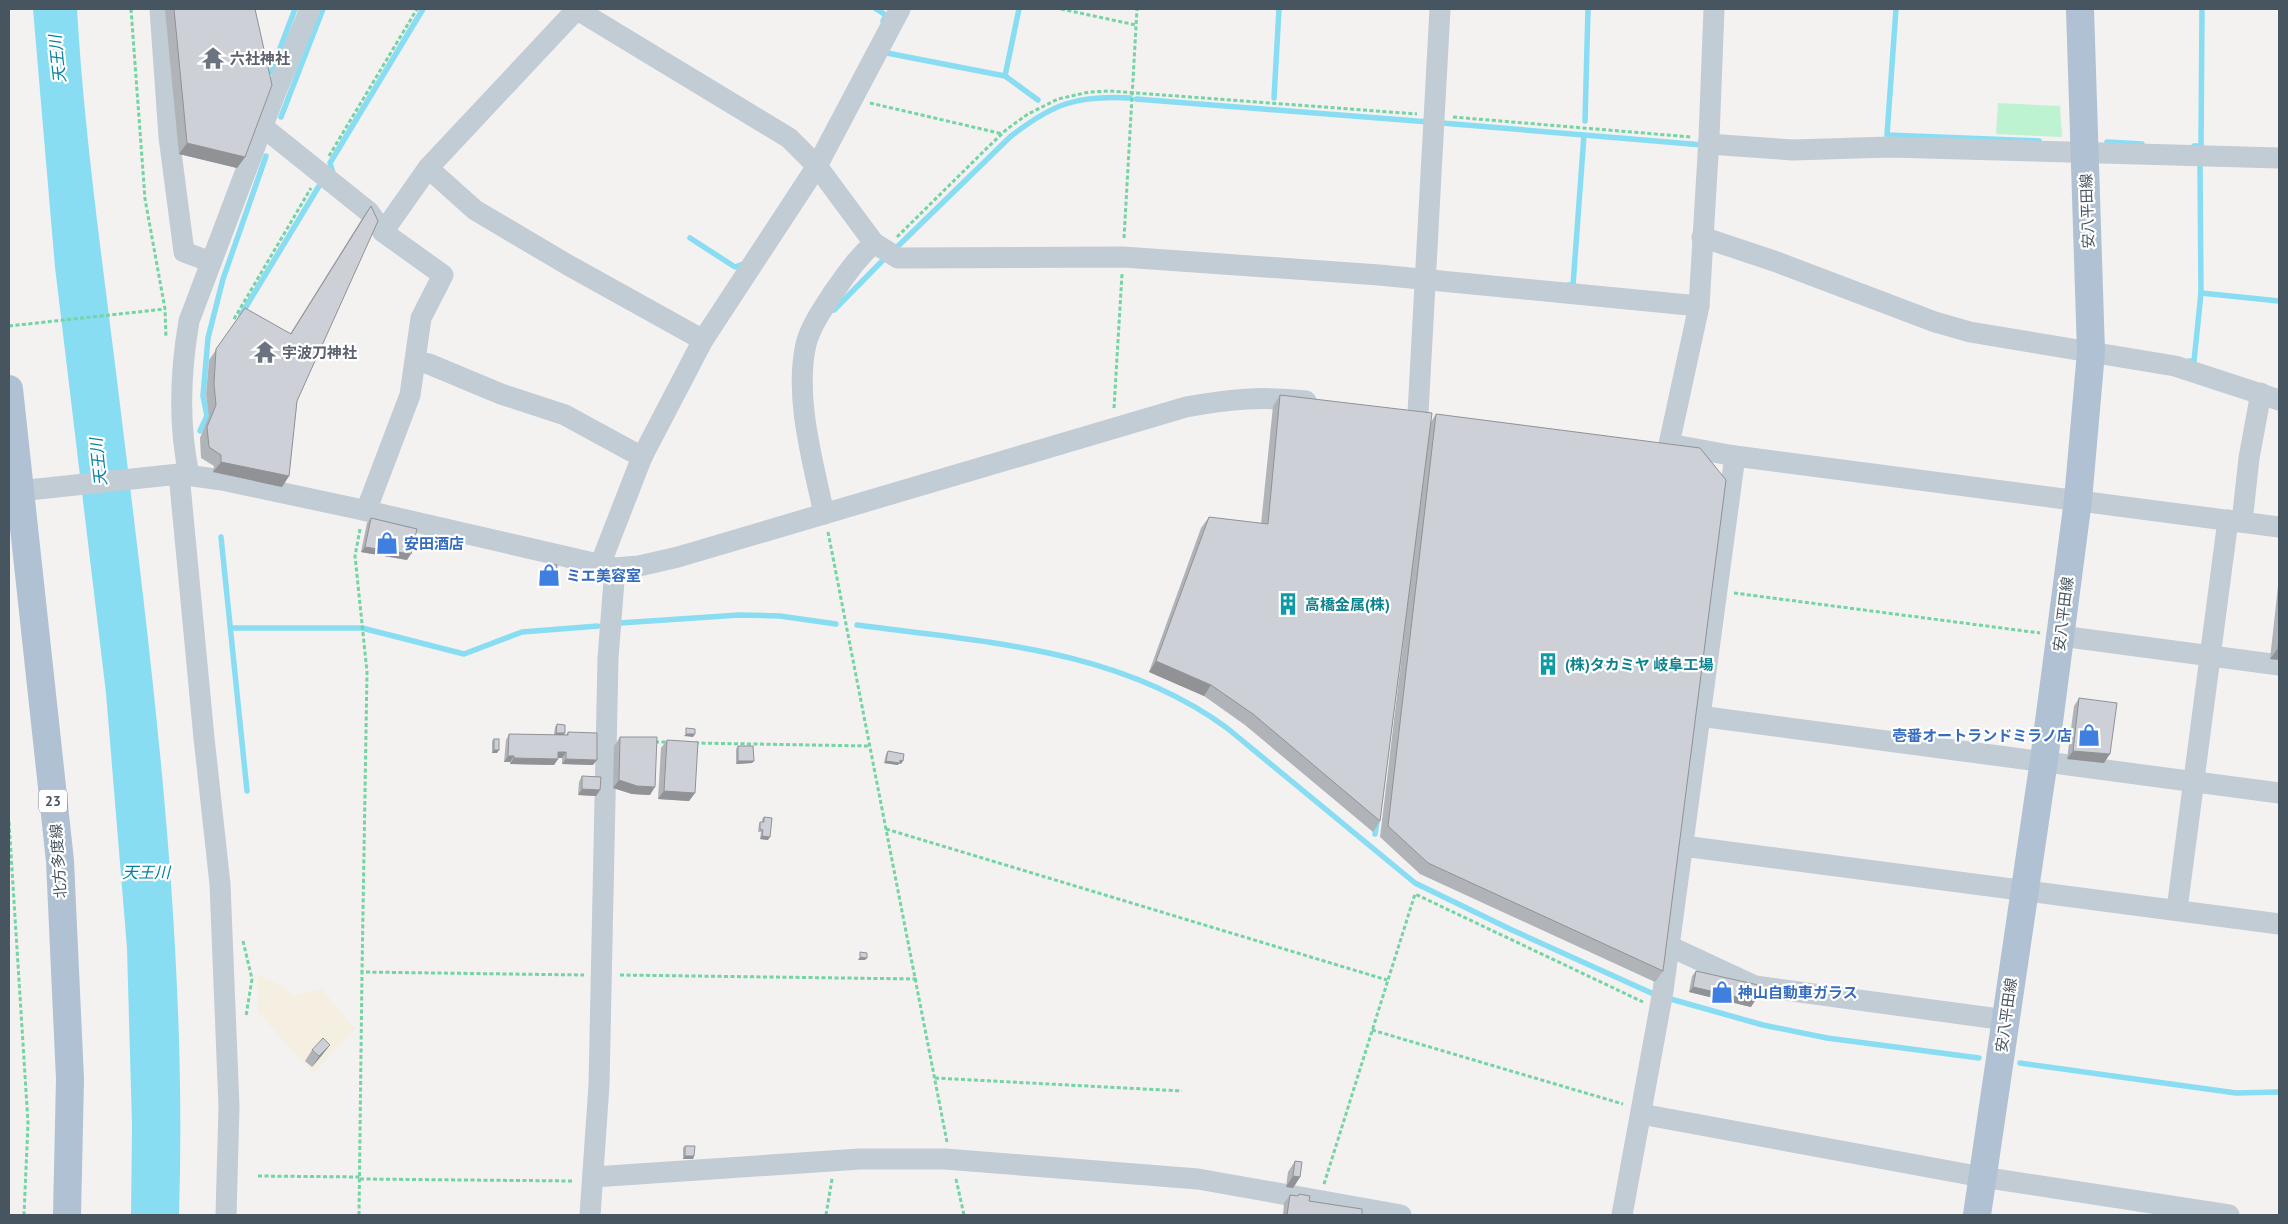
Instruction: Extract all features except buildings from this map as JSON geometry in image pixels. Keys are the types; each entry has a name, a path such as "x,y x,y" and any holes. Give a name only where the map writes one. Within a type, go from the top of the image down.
{"main road":[{"name":"安八平田線","path":"1977,1215 2044,760 2078,500 2091,352 2080,9"},
{"name":"北方多度線","path":"9,388 60,861 70,1079 67,1215"}],"street":[{"path":"160,9 169,137 184,252 211,262"},
{"path":"226,1215 229,1107 220,884 176,475 182,442 181,388 183,355 190,321 211,262 310,9"},
{"path":"383,232 428,168 577,9 789,138 817,166 879,246 898,258 1123,257 1425,279 1698,306"},
{"path":"1418,413 1436,115 1440,9"},
{"path":"1714,9 1709,141 1698,306 1660,443 1735,456 2279,527"},
{"path":"590,1215 594,1179 599,1085 608,658 608,567 642,457 703,340 817,166 852,99 893,12"},
{"path":"263,127 368,212 383,232 443,275 421,318 410,396 364,510"},
{"path":"1709,141 1793,150 1861,149 1889,146 2279,158"},
{"path":"428,168 475,210 568,265 703,340"},
{"path":"1702,237 1774,260 1935,322 1970,332 2175,366 2270,397 2249,458 2235,521 2210,656 2177,909"},
{"path":"824,514 804,415 803,378 806,344 815,321 855,260 879,246"},
{"path":"415,362 429,364 501,394 565,415 642,457"},
{"path":"19,491 176,475 222,480 364,510 608,567 639,566 678,557 1186,408 1227,400 1271,397 1330,403"},
{"path":"1622,1215 1670,946 1735,456"},
{"path":"2060,636 2279,665"},
{"path":"1699,716 2044,760 2279,793"},
{"path":"1683,846 2177,909 2279,924"},
{"path":"1670,946 1755,986 2006,1020"},
{"path":"1641,1112 1982,1177 2229,1215"},
{"path":"594,1179 834,1162 951,1159 1198,1179 1320,1199 1365,1210 1401,1215"}],"path":[{"path":"9,326 165,309 145,199 131,9"},
{"path":"234,319 417,9"},
{"path":"1060,9 1136,25"},
{"path":"1119,428 1114,410 1137,9"},
{"path":"879,246 1002,134 1028,114 1058,99 1089,92 1133,92 1436,115 1709,141"},
{"path":"852,99 1002,134"},
{"path":"359,1215 367,672 355,556 364,510"},
{"path":"824,514 951,1159 964,1215"},
{"path":"1717,591 2060,636"},
{"path":"646,742 675,742"},
{"path":"694,743 869,746"},
{"path":"9,822 28,1122 24,1215"},
{"path":"886,829 1387,980"},
{"path":"1320,1199 1415,894 1661,1002"},
{"path":"362,972 917,979"},
{"path":"1372,1030 1641,1112"},
{"path":"935,1078 1182,1091"},
{"path":"826,1215 834,1162"},
{"path":"258,1176 594,1179"}],"green space":[{"path":"1998,103 2060,106 2062,137 1996,134"}],"sand":[{"path":"258,975 281,985 294,996 321,988 355,1029 313,1073 257,1011"}],"water":[{"name":"天王川","path":"33,9 77,9 88,145 141,582 164,792 178,1004 180,1109 179,1215 131,1215 132,1126 127,948 106,693 55,267"}],"waterway":[{"path":"271,72 295,9"},
{"path":"281,117 323,9"},
{"path":"333,173 330,163 423,9"},
{"path":"876,9 886,15 883,21"},
{"path":"1005,76 1019,9"},
{"path":"1274,98 1279,9"},
{"path":"1585,121 1588,9"},
{"path":"1896,9 1887,135 2039,141"},
{"path":"2194,146 2201,146 2202,9"},
{"path":"887,53 1005,76 1038,100"},
{"path":"894,250 1010,137 1025,126 1052,109 1079,100 1111,97 1130,98"},
{"path":"1136,99 1429,122"},
{"path":"1442,123 1703,145"},
{"path":"1568,285 1573,285 1584,135"},
{"path":"2107,142 2142,144"},
{"path":"200,431 207,416 203,396 208,338 223,279 266,156"},
{"path":"2189,361 2194,361 2201,293 2200,164"},
{"path":"241,315 319,186"},
{"path":"690,238 735,267 743,264"},
{"path":"834,310 886,257"},
{"path":"2201,293 2279,301"},
{"path":"221,537 247,791"},
{"path":"620,623 739,615 780,616 836,624"},
{"path":"857,625 954,637 1050,653 1096,665 1142,681 1185,702 1227,728 1415,883 1512,930 1658,996"},
{"path":"232,628 362,628 464,654 522,632 598,626"},
{"path":"1375,834 1377,822"},
{"path":"1667,998 1763,1025 1827,1038 1979,1058"},
{"path":"2020,1063 2236,1093 2279,1092"}],"place":[{"name":"六社神社","path":"213,58"},
{"name":"宇波刀神社","path":"265,352"},
{"name":"安田酒店","path":"387,543"},
{"name":"ミエ美容室","path":"549,575"},
{"name":"高橋金属(株)","path":"1288,604"},
{"name":"(株)タカミヤ 岐阜工場","path":"1548,664"},
{"name":"壱番オートランドミラノ店","path":"2089,735"},
{"name":"神山自動車ガラス","path":"1722,992"}]}
